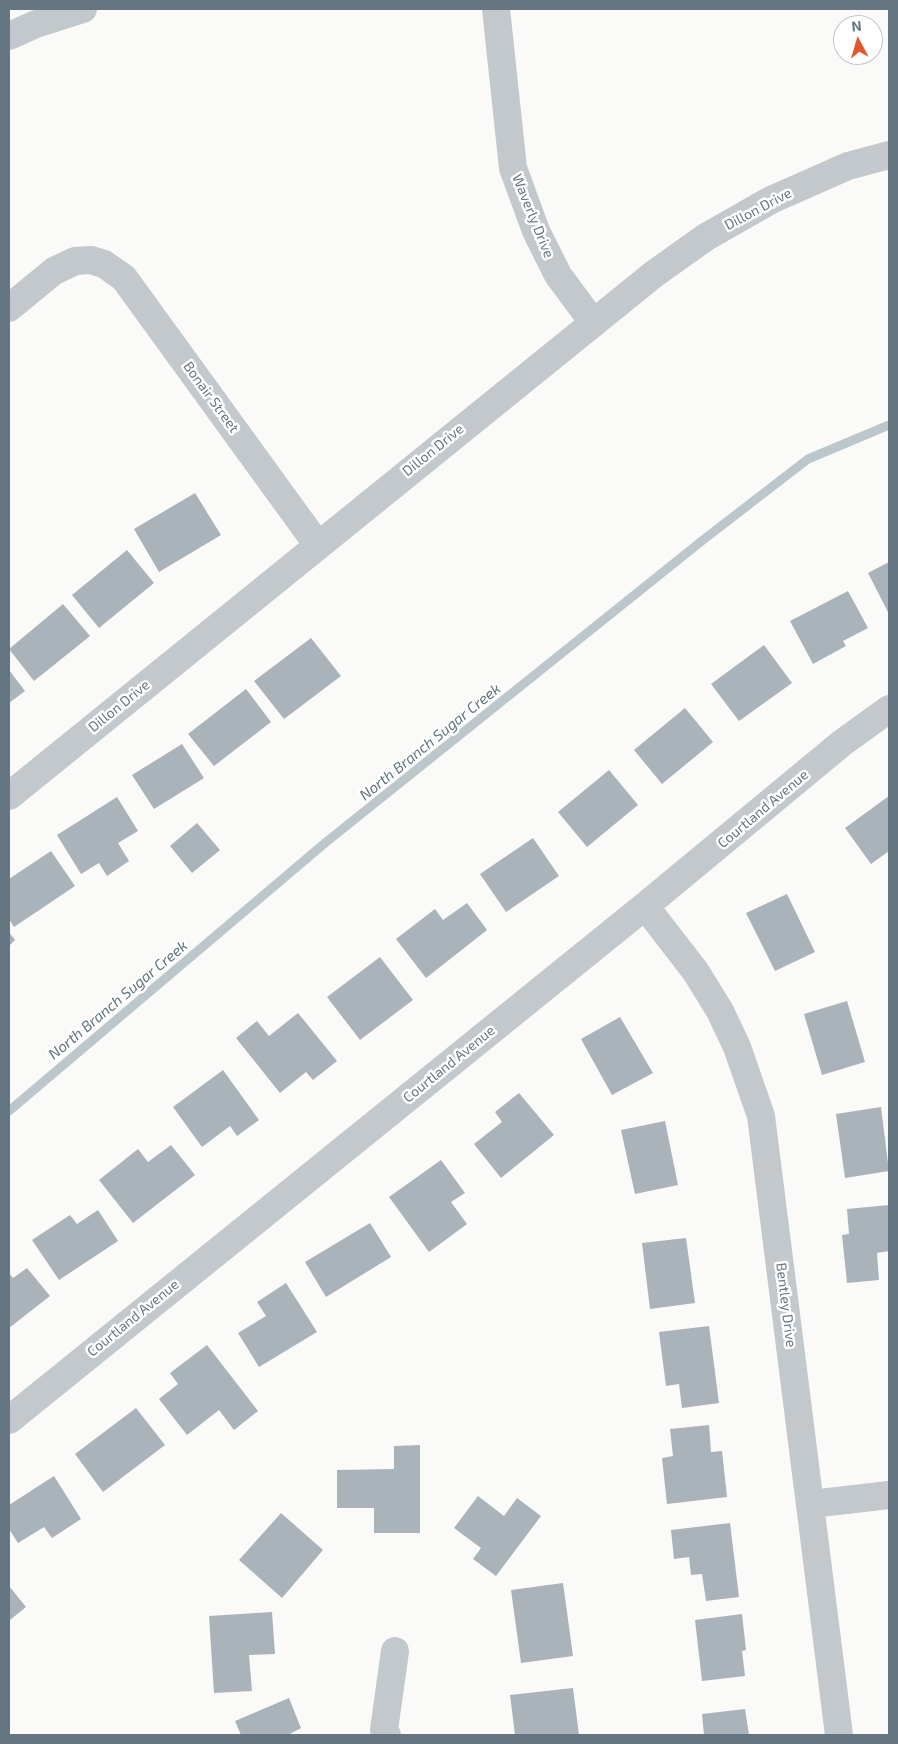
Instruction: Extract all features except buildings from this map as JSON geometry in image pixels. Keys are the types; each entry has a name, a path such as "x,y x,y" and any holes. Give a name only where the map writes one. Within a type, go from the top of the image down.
{"street":[{"path":"9,36 34,16 83,9"},
{"name":"Waverly Drive","path":"496,9 513,168 536,231 558,275 592,321"},
{"name":"Dillon Drive","path":"9,796 592,321 706,237 771,200 848,166 889,155"},
{"name":"Bonair Street","path":"9,308 54,271 75,261 95,261 104,264 124,278 317,544"},
{"name":"Courtland Avenue","path":"9,1420 644,906 842,743 889,709"},
{"name":"Bentley Drive","path":"644,906 696,972 720,1011 737,1047 761,1116 839,1735"},
{"path":"811,1504 889,1496"},
{"path":"387,1735 384,1730 395,1651"}],"waterway":[{"name":"North Branch Sugar Creek","path":"9,1111 325,843 703,540 808,459 889,425"}]}
